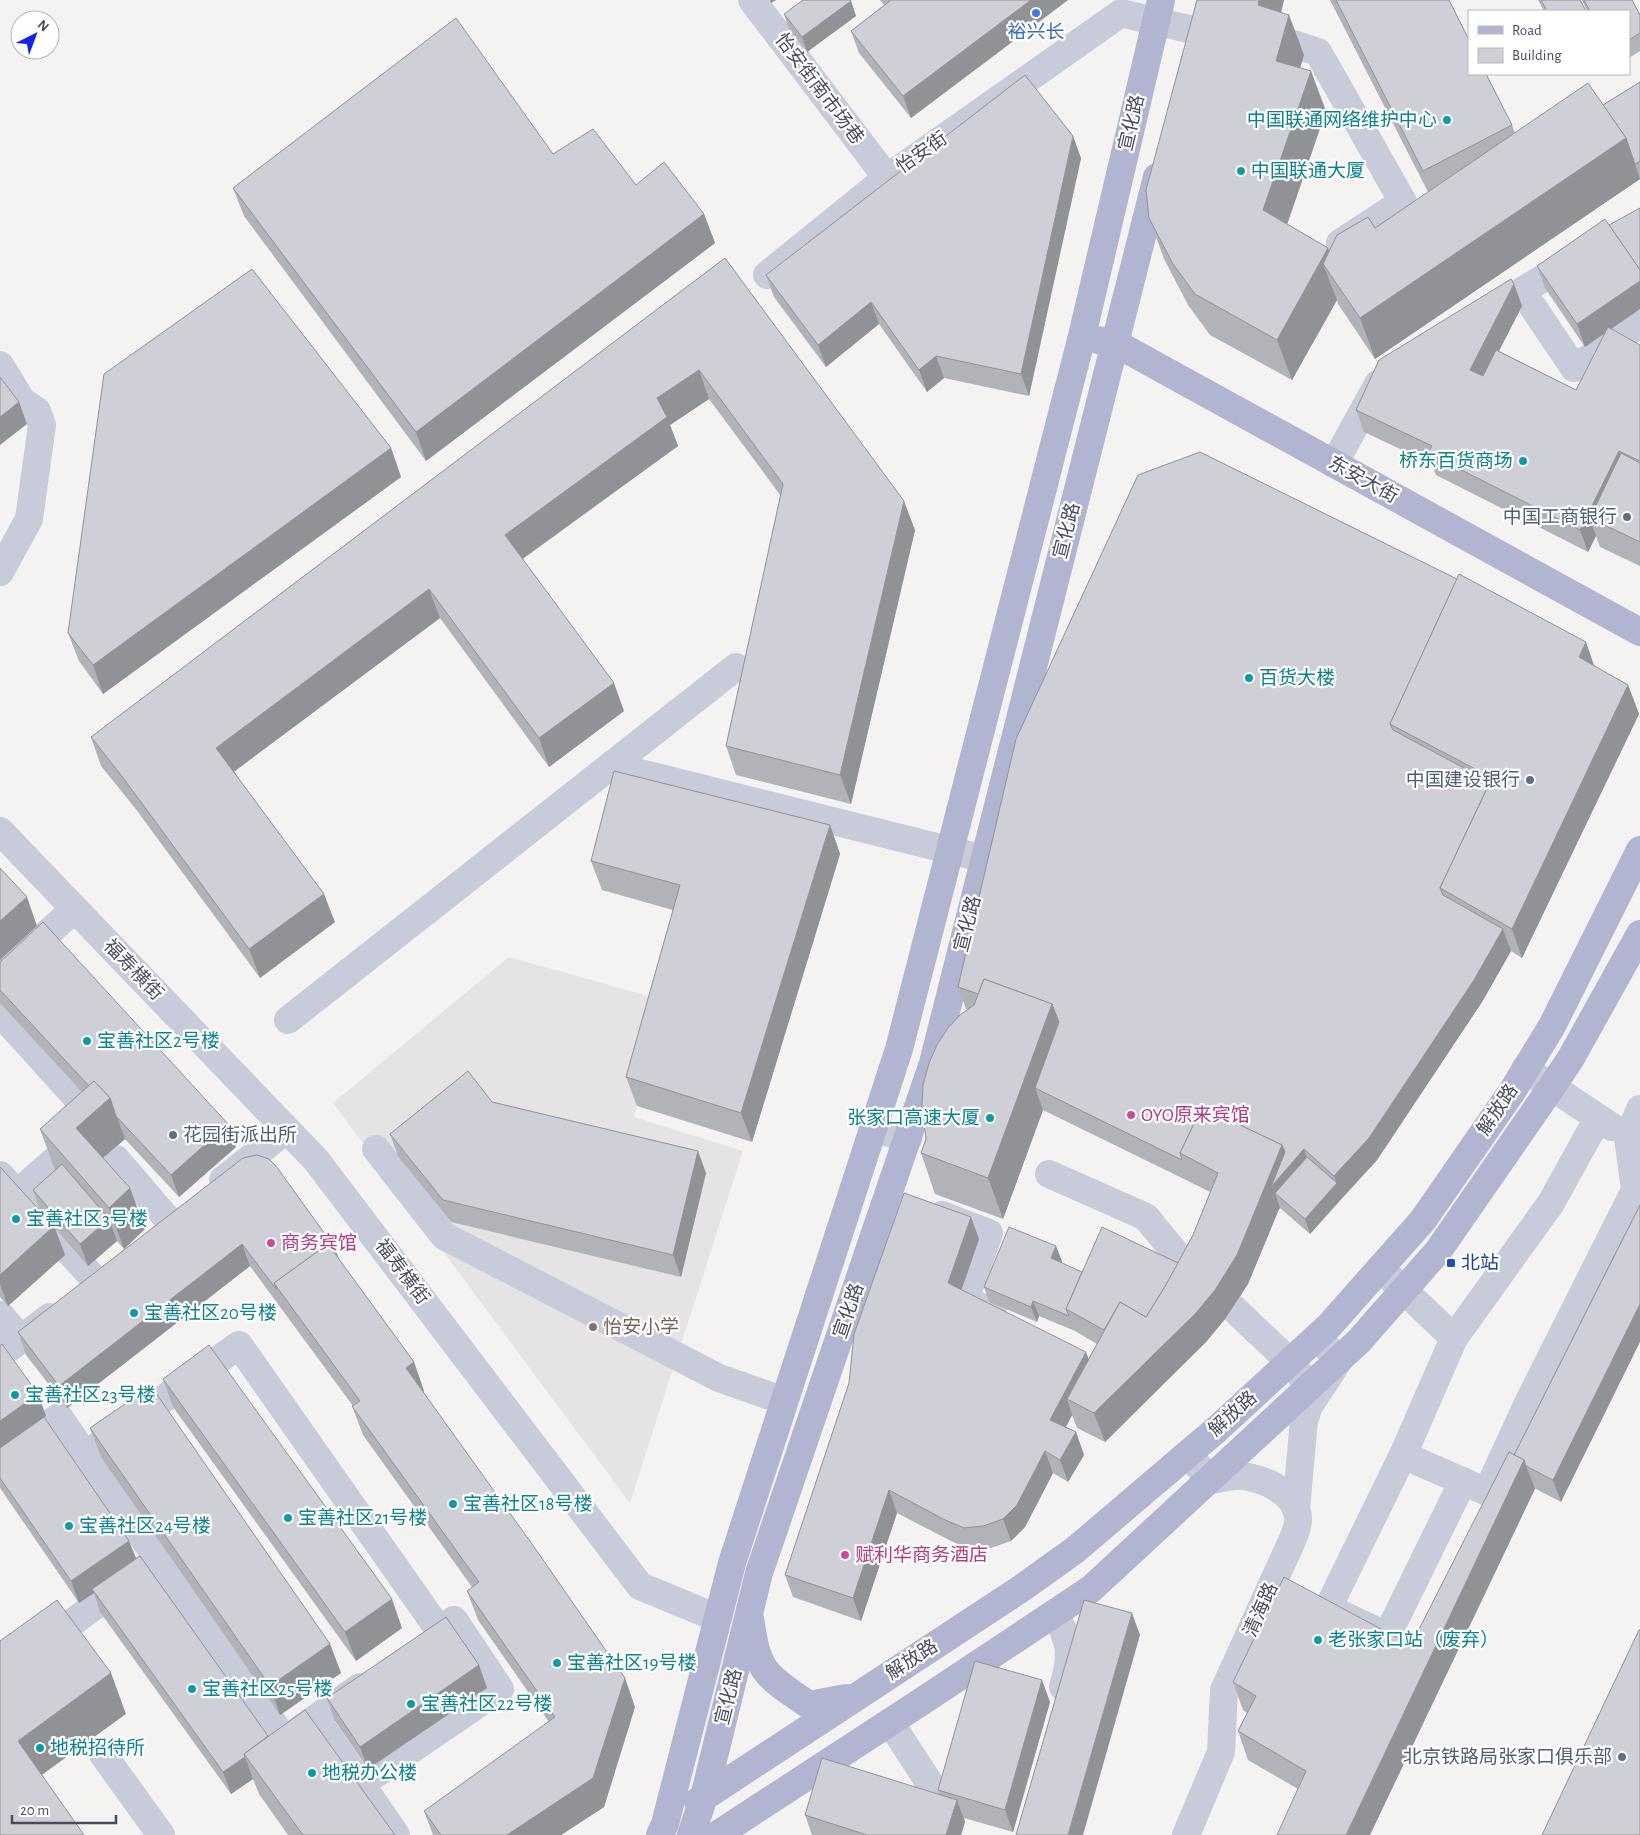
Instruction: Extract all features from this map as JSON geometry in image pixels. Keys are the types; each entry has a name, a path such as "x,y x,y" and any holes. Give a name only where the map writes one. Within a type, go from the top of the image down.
{"main road":[{"name":"宣化路","path":"658,1831 732,1563 899,1049 1082,336 1159,10"},
{"path":"1186,58 1201,19"},
{"name":"宣化路","path":"691,1835 704,1797 760,1573 933,1064 1163,154"},
{"name":"东安大街","path":"1082,336 1115,344 1640,632"},
{"name":"解放路","path":"658,1831 704,1797 1019,1590 1075,1550 1188,1454 1317,1337 1423,1220 1513,1090 1552,1026 1637,863"},
{"name":"解放路","path":"717,1835 1091,1588 1359,1341 1438,1251 1551,1088 1571,1058 1640,934"},
{"path":"749,1615 756,1649 766,1671 788,1691 809,1705 857,1696"}],"street":[{"name":"怡安街南市场巷","path":"752,0 887,178"},
{"path":"772,27 794,10"},
{"name":"怡安街","path":"767,274 887,178 1121,13 1159,10 1201,19"},
{"path":"1275,38 1318,52 1403,202 1318,258"},
{"path":"1466,325 1590,249"},
{"path":"1532,307 1574,368 1640,324"},
{"path":"0,364 22,401 37,411 42,425 29,518 0,572"},
{"path":"1334,464 1382,376 1399,366"},
{"path":"288,1020 736,667"},
{"path":"612,766 985,859"},
{"name":"福寿横街","path":"1,834 316,1160 640,1586 717,1618"},
{"path":"0,974 75,909"},
{"path":"0,1013 99,1122 8,1184 96,1281"},
{"path":"1525,1069 1628,1138"},
{"path":"1402,1455 1487,1492 1527,1405 1635,1190 1628,1138 1640,1109"},
{"path":"1463,1481 1387,1636 1328,1608 1402,1455 1454,1338 1551,1203 1598,1118"},
{"path":"873,1128 908,1139"},
{"path":"148,1239 286,1130"},
{"path":"376,1149 444,1236 719,1378 784,1401"},
{"path":"116,1159 186,1210"},
{"path":"1049,1174 1146,1217 1196,1278"},
{"path":"889,1194 989,1233 965,1299 1015,1325"},
{"path":"0,1315 11,1347 118,1263"},
{"path":"1380,1268 1454,1338"},
{"path":"1232,1308 1290,1362 1310,1387"},
{"path":"1317,1337 1339,1360"},
{"path":"85,1455 239,1345 439,1630"},
{"name":"清海路","path":"1186,1835 1221,1752 1224,1690 1296,1532 1298,1520 1296,1509 1304,1420 1309,1406 1339,1360"},
{"path":"0,1459 59,1416 285,1740 377,1674"},
{"path":"1188,1454 1210,1480 1237,1476 1255,1478 1285,1494 1296,1509"},
{"path":"0,1676 158,1559"},
{"path":"1054,1614 1063,1628 1069,1645 1069,1665 1056,1712"},
{"path":"361,1784 500,1689 454,1620 416,1647"},
{"path":"316,1719 396,1835"},
{"path":"890,1722 941,1801"},
{"path":"102,1753 161,1835"},
{"path":"941,1801 949,1774"},
{"path":"904,1792 941,1801"}],"shaded area":[{"name":"怡安小学","path":"509,957 666,1001 634,1117 743,1151 630,1503 333,1103"}],"building":[{"path":"803,0 851,1 802,37 784,14"},
{"path":"889,0 1031,0 903,96 851,31"},
{"name":"中国联通大厦","path":"1197,0 1259,0 1258,5 1289,15 1276,61 1311,71 1263,210 1328,248 1277,340 1195,294 1173,264 1149,218 1146,190"},
{"name":"中国联通网络维护中心","path":"1336,0 1449,0 1468,38 1468,75 1487,75 1512,125 1423,171"},
{"path":"1541,0 1580,0 1585,10 1546,10"},
{"path":"1584,0 1632,0 1640,15 1640,33 1630,39 1630,10 1589,10"},
{"path":"456,18 553,154 593,129 636,185 664,162 704,214 416,432 233,188"},
{"path":"1025,75 1073,136 1021,374 936,356 919,370 871,302 818,345 766,275"},
{"path":"1640,82 1640,161 1635,164 1626,138 1603,105"},
{"path":"1588,83 1626,138 1360,318 1323,264 1337,235 1368,217 1375,228"},
{"path":"1640,208 1640,270 1609,225"},
{"path":"1605,219 1640,270 1640,281 1577,324 1537,266"},
{"path":"725,258 904,501 840,775 726,746 783,484 699,370 657,398 667,417 505,535 614,683 539,738 429,589 216,748 324,894 249,949 91,737"},
{"path":"252,269 391,448 93,665 68,633 104,374"},
{"path":"1511,279 1514,284 1470,370 1483,376 1496,350 1576,390 1608,327 1640,345 1640,461 1619,451 1580,530 1428,453 1432,446 1356,410 1379,360"},
{"path":"0,377 19,402 0,417"},
{"path":"1200,452 1457,579 1390,724 1393,730 1490,782 1440,888 1443,895 1503,929 1474,980 1369,1138 1334,1176 1304,1149 1271,1187 1285,1152 1282,1145 1202,1107 1180,1153 1182,1160 1035,1088 1059,1022 1052,1004 984,979 978,994 958,987 1016,739 1138,475"},
{"path":"1621,453 1640,463 1640,542 1590,518"},
{"name":"中国建设银行","path":"1459,574 1586,642 1579,657 1628,685 1512,929 1440,888 1492,778 1390,724"},
{"path":"614,771 830,825 741,1113 626,1077 680,885 591,861"},
{"path":"0,868 27,897 0,921"},
{"path":"43,922 228,1124 171,1175 116,1116 110,1098 94,1081 89,1086 0,990 0,962"},
{"path":"984,979 1052,1004 988,1178 921,1153 926,1139 922,1106 923,1085 929,1063 937,1045 948,1028 960,1015 974,1005"},
{"path":"468,1071 492,1102 698,1151 673,1255 443,1200 390,1134"},
{"path":"94,1081 110,1098 76,1128 130,1188 109,1208 40,1129"},
{"path":"1202,1107 1282,1145 1237,1255 1215,1290 1196,1313 1094,1413 1067,1399 1120,1302 1146,1317 1193,1235 1218,1173 1180,1153"},
{"path":"257,1155 269,1159 276,1166 335,1248 332,1250 328,1244 274,1283 277,1290 242,1244 59,1386 18,1332 243,1158"},
{"path":"1307,1157 1337,1183 1305,1219 1275,1193"},
{"path":"62,1164 109,1219 80,1244 33,1190"},
{"path":"0,1167 54,1226 0,1275"},
{"path":"904,1193 971,1217 948,1283 1086,1352 1050,1420 1076,1432 1060,1460 1045,1451 1017,1505 1003,1519 983,1526 964,1528 889,1490 853,1598 785,1575 849,1383 854,1334"},
{"path":"1640,1205 1640,1304 1553,1480 1526,1466 1524,1460 1514,1455"},
{"path":"1009,1227 1056,1246 1051,1258 1082,1272 1066,1309 1069,1316 1033,1301 1031,1307 984,1287"},
{"path":"1102,1227 1178,1263 1146,1317 1120,1302 1104,1330 1066,1309"},
{"path":"328,1244 414,1362 406,1368 625,1678 593,1778 507,1835 441,1835 424,1811 555,1717 467,1591 479,1582 352,1406 360,1401 274,1283"},
{"path":"2,1344 38,1394 0,1421 0,1346"},
{"name":"宝善社区21号楼","path":"209,1345 392,1599 345,1632 163,1379"},
{"path":"151,1386 330,1644 270,1686 90,1428"},
{"name":"宝善社区24号楼","path":"44,1417 129,1541 71,1581 0,1478 0,1448"},
{"name":"老张家口站（废弃）","path":"1509,1452 1524,1460 1346,1835 1277,1835 1306,1771 1238,1731 1256,1696 1233,1682 1284,1577 1411,1645"},
{"name":"宝善社区25号楼","path":"140,1556 268,1736 244,1754 245,1757 223,1772 92,1589"},
{"name":"地税招待所","path":"57,1600 111,1673 18,1741 84,1835 0,1835 0,1641"},
{"path":"1084,1600 1132,1613 1068,1835 1016,1835"},
{"path":"446,1617 479,1665 360,1747 327,1698"},
{"path":"1639,1630 1640,1835 1542,1835"},
{"path":"975,1661 1042,1680 1005,1810 938,1790"},
{"path":"305,1710 395,1835 303,1835 244,1754"},
{"path":"822,1758 957,1800 946,1835 867,1835 805,1815"}],"place":[{"name":"裕兴长","path":"1036,13"},
{"name":"中国联通网络维护中心","path":"1447,120"},
{"name":"中国联通大厦","path":"1241,171"},
{"name":"桥东百货商场","path":"1523,461"},
{"name":"中国工商银行","path":"1627,517"},
{"name":"百货大楼","path":"1249,678"},
{"name":"中国建设银行","path":"1530,780"},
{"name":"宝善社区2号楼","path":"87,1041"},
{"name":"OYO原来宾馆","path":"1131,1115"},
{"name":"张家口高速大厦","path":"990,1118"},
{"name":"花园街派出所","path":"173,1135"},
{"name":"宝善社区3号楼","path":"16,1219"},
{"name":"商务宾馆","path":"271,1243"},
{"name":"北站","path":"1451,1263"},
{"name":"宝善社区20号楼","path":"134,1313"},
{"name":"怡安小学","path":"593,1327"},
{"name":"宝善社区23号楼","path":"15,1395"},
{"name":"宝善社区18号楼","path":"453,1504"},
{"name":"宝善社区21号楼","path":"288,1518"},
{"name":"宝善社区24号楼","path":"69,1526"},
{"name":"赋利华商务酒店","path":"845,1555"},
{"name":"老张家口站（废弃）","path":"1318,1640"},
{"name":"宝善社区19号楼","path":"557,1663"},
{"name":"宝善社区25号楼","path":"192,1689"},
{"name":"宝善社区22号楼","path":"411,1704"},
{"name":"地税招待所","path":"40,1748"},
{"name":"北京铁路局张家口俱乐部","path":"1622,1757"},
{"name":"地税办公楼","path":"312,1773"}]}
